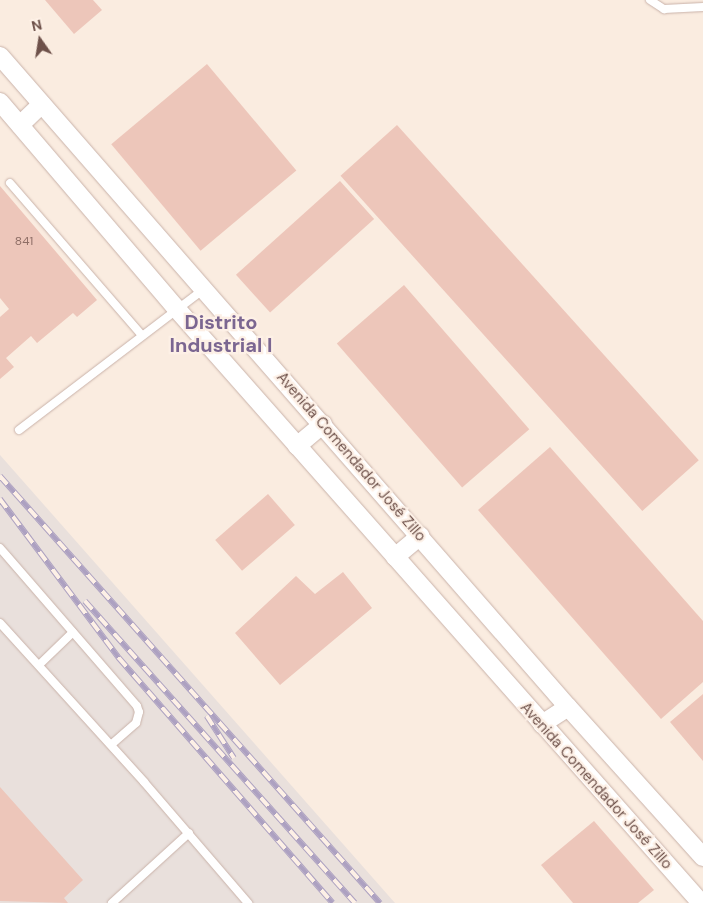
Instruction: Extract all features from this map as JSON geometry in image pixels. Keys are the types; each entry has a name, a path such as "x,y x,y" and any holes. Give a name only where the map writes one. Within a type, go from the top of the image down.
{"street":[{"name":"Avenida Comendador José Zillo","path":"0,56 568,707 703,857"},
{"name":"Avenida Comendador José Zillo","path":"0,102 175,307 701,903"},
{"path":"20,125 42,104"},
{"path":"297,446 323,424"},
{"path":"395,557 420,536"},
{"path":"542,724 568,707"}],"lane":[{"path":"650,0 653,5 664,8 703,7"},
{"path":"10,183 141,334"},
{"path":"19,430 175,307 204,288"},
{"path":"0,548 137,706 139,712 136,722 110,744"},
{"path":"0,623 110,744 248,903"},
{"path":"39,665 73,632"},
{"path":"112,903 189,834"}],"shaded area":[{"path":"0,455 395,903 0,903"}],"building":[{"path":"45,0 93,0 102,10 74,34"},
{"path":"207,64 296,170 201,251 111,144"},
{"path":"397,125 699,460 642,511 341,176"},
{"path":"340,181 374,219 270,313 236,275"},
{"path":"0,186 97,300 77,317 73,313 37,343 31,336 6,358 14,367 0,379 0,317 9,309 0,298"},
{"path":"404,285 529,429 462,488 337,343"},
{"path":"550,447 703,621 703,682 661,719 478,510"},
{"path":"268,494 295,525 242,571 215,540"},
{"path":"343,572 372,608 280,685 235,633 296,576 315,594"},
{"path":"703,694 703,761 670,722"},
{"path":"0,787 83,880 64,898 68,903 0,901"},
{"path":"594,821 654,890 638,903 573,903 541,865"}],"railway":[{"path":"0,476 380,903"},
{"path":"0,499 119,658 333,903"},
{"path":"85,601 355,903"},
{"path":"207,716 234,758"}],"district":[{"name":"Distrito Industrial I","path":"221,334"}]}
